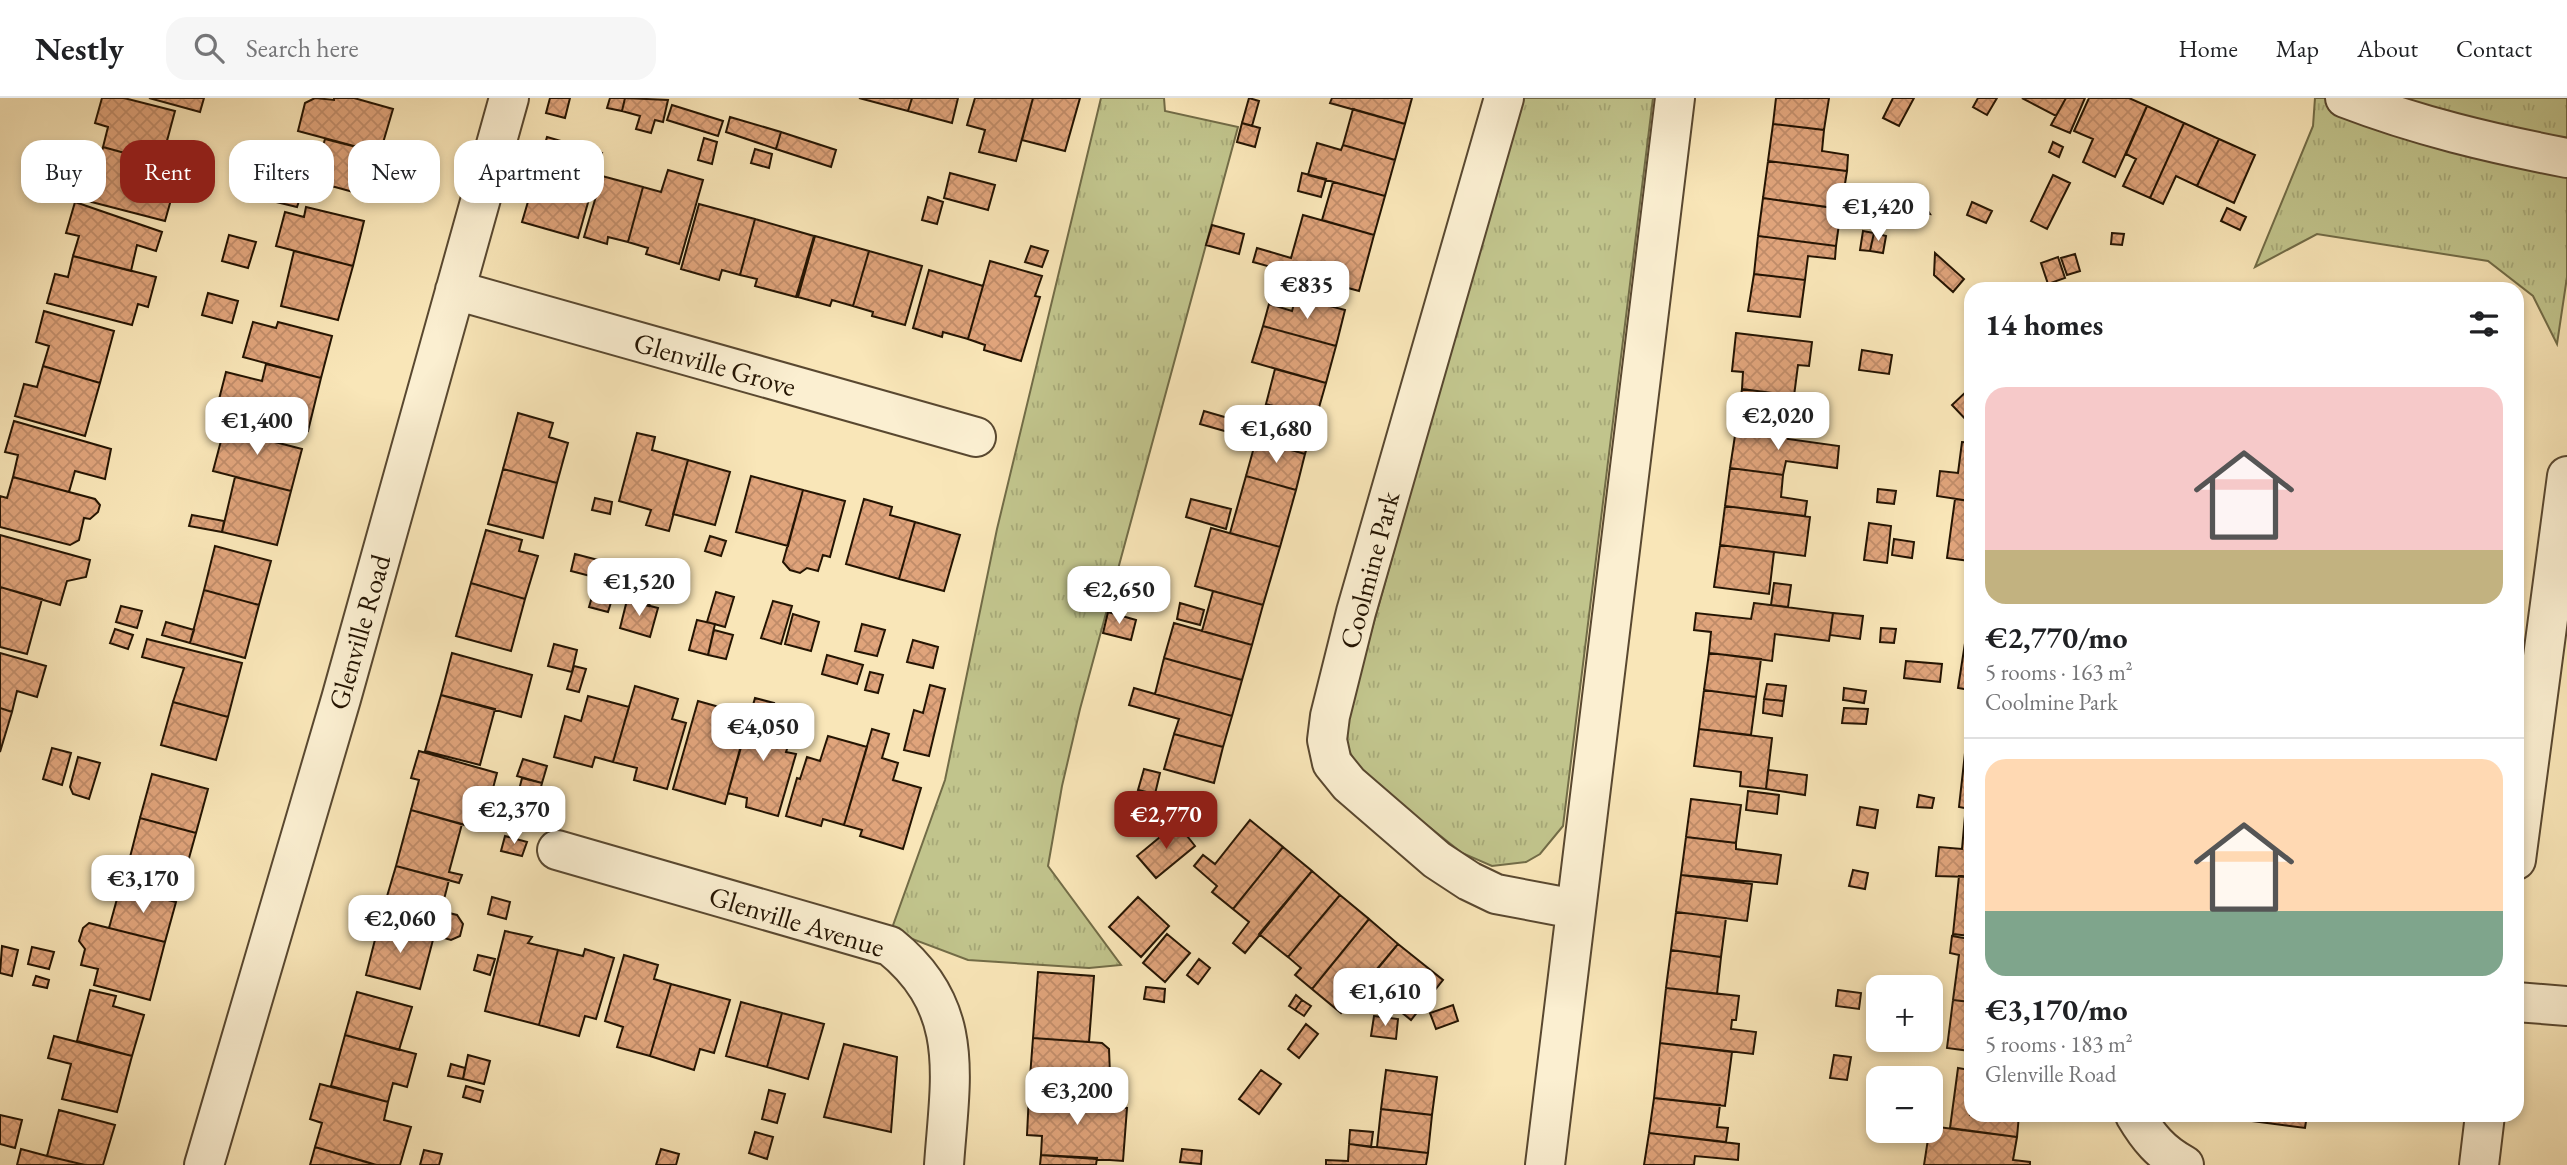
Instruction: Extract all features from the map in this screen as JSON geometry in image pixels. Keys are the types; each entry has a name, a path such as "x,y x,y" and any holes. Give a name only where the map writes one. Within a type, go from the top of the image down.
{"street":[{"name":"Glenville Road","path":"204,1165 341,699 509,98"},
{"name":"Coolmine Park","path":"1504,98 1356,612 1330,716 1327,740 1332,763 1349,784 1448,867 1496,894 1575,909"},
{"path":"1545,1165 1675,98"},
{"path":"2345,98 2422,126 2567,158"},
{"name":"Glenville Grove","path":"455,290 975,437"},
{"path":"2524,800 2567,476"},
{"name":"Glenville Avenue","path":"557,850 890,946 910,962 924,979 940,1009 949,1041 950,1079 944,1165"},
{"path":"2524,1003 2567,1006"},
{"path":"2139,1122 2165,1154 2184,1165"},
{"path":"2479,1165 2484,1122"}],"green space":[{"path":"1101,98 1164,98 1165,111 1238,127 1080,709 1062,786 1048,866 1121,965 1089,968 968,960 891,931 945,780 997,529"},
{"path":"1521,98 1653,98 1563,826 1540,854 1526,862 1492,866 1462,853 1356,764 1346,745 1347,718"},
{"path":"2315,98 2567,98 2567,277 2557,344 2533,296 2524,289 2524,282 2515,282 2488,261 2317,234 2255,267 2313,126"}],"building":[{"path":"102,98 124,98 175,111 167,140 120,140 120,152 106,148 108,127 95,123"},
{"path":"149,98 204,98 200,112"},
{"path":"315,98 354,98 393,109 384,140 348,140 348,144 298,131 305,103"},
{"path":"550,98 570,98 565,118 546,113"},
{"path":"610,98 625,98 622,111 607,108"},
{"path":"625,98 668,100 663,122 655,120 651,133 636,129 640,116 622,111"},
{"path":"859,98 912,98 908,111"},
{"path":"912,98 958,98 952,123 908,111"},
{"path":"975,98 1033,98 1016,161 979,152 985,130 967,125"},
{"path":"1033,98 1080,98 1065,151 1022,140"},
{"path":"1249,98 1259,101 1252,126 1242,123"},
{"path":"1332,98 1412,98 1405,124 1330,103"},
{"path":"1776,98 1829,98 1824,130 1773,124"},
{"path":"1893,98 1914,98 1899,126 1883,118"},
{"path":"1978,98 1997,98 1987,115 1973,107"},
{"path":"2022,98 2066,98 2056,116"},
{"path":"2066,98 2085,98 2070,133 2051,125"},
{"path":"2089,98 2129,98 2147,106 2115,177 2083,162 2093,139 2074,131"},
{"path":"672,105 723,121 718,136 667,120"},
{"path":"2147,106 2184,123 2150,198 2123,186 2136,159 2126,154"},
{"path":"1353,109 1405,124 1395,160 1343,145"},
{"path":"730,117 781,132 776,149 726,132"},
{"path":"1242,123 1260,128 1255,147 1237,142"},
{"path":"2184,123 2219,139 2197,186 2176,176 2163,204 2150,198"},
{"path":"1773,124 1824,130 1822,151 1848,155 1847,171 1768,161"},
{"path":"781,132 836,150 831,167 776,149"},
{"path":"704,138 717,142 712,164 698,160"},
{"path":"2219,139 2255,155 2234,203 2197,186"},
{"path":"334,141 348,145 348,191 334,187"},
{"path":"2053,142 2063,147 2059,157 2049,152"},
{"path":"1317,143 1341,150 1343,145 1395,160 1385,196 1308,175"},
{"path":"106,148 120,152 120,203 170,203 165,221 95,203 106,203"},
{"path":"755,149 772,154 769,168 751,163"},
{"path":"1768,161 1847,171 1841,209 1763,198"},
{"path":"668,170 703,180 679,264 646,254 648,248 628,242 643,187 661,192"},
{"path":"950,173 995,185 988,210 944,198"},
{"path":"1302,173 1326,179 1321,197 1298,191"},
{"path":"2053,175 2070,183 2047,229 2031,221"},
{"path":"604,177 643,187 628,242 608,237 607,244 584,237 594,203 604,203"},
{"path":"1333,182 1385,196 1374,235 1322,220"},
{"path":"1900,187 1914,189 1930,214 1898,211"},
{"path":"928,197 943,202 937,224 922,220"},
{"path":"1763,198 1841,209 1836,246 1758,236"},
{"path":"1972,202 1992,211 1986,223 1967,215"},
{"path":"75,203 162,232 156,251 137,245 131,271 73,256 79,236 66,233"},
{"path":"280,203 298,203 297,207"},
{"path":"528,203 588,203 578,238 522,222"},
{"path":"699,204 755,219 740,275 722,270 719,280 681,269"},
{"path":"306,207 364,221 353,266 276,246 285,212 304,217"},
{"path":"2227,208 2246,217 2240,230 2221,221"},
{"path":"1303,215 1374,235 1359,291 1253,262 1257,248 1291,258"},
{"path":"755,219 814,236 796,297 755,286 757,279 740,275"},
{"path":"1212,225 1244,234 1239,254 1206,245"},
{"path":"1863,231 1874,233 1870,251 1860,250"},
{"path":"1874,233 1886,236 1883,253 1870,251"},
{"path":"2112,233 2124,234 2122,245 2111,244"},
{"path":"229,235 256,242 248,268 222,261"},
{"path":"815,236 869,251 853,306 832,300 830,306 798,297"},
{"path":"1758,236 1836,246 1835,259 1808,256 1805,280 1754,274"},
{"path":"1031,246 1048,251 1042,267 1025,262"},
{"path":"294,251 353,266 338,320 281,306"},
{"path":"869,251 922,266 905,325 872,316 873,312 853,306"},
{"path":"1935,253 1964,279 1953,292 1934,275"},
{"path":"2075,254 2080,271 2067,275 2061,258"},
{"path":"73,256 156,277 148,307 138,304 132,325 47,303 55,274 68,277"},
{"path":"2058,257 2065,278 2047,282 2041,263"},
{"path":"990,261 1042,276 1035,296 1040,297 1021,361 984,350 985,345 968,339"},
{"path":"929,270 983,286 968,339 943,332 942,337 913,328"},
{"path":"1283,274 1298,279 1293,299 1277,294"},
{"path":"1754,274 1805,280 1800,317 1748,311"},
{"path":"208,293 238,301 232,323 202,315"},
{"path":"1296,297 1345,310 1336,346 1263,326 1269,304 1292,311"},
{"path":"44,311 114,331 100,383 43,366 49,346 36,342"},
{"path":"253,322 276,328 278,322 332,336 321,378 243,357"},
{"path":"1263,326 1336,346 1326,383 1252,362"},
{"path":"1736,333 1812,342 1809,366 1798,365 1794,396 1742,389 1743,372 1732,371"},
{"path":"1862,350 1892,355 1889,374 1859,370"},
{"path":"266,364 321,378 308,431 217,407 226,372 262,381"},
{"path":"43,366 100,383 85,436 15,416 24,384 37,387"},
{"path":"1275,369 1326,383 1316,418 1266,404"},
{"path":"1742,389 1794,396 1791,423 1815,426 1814,437 1736,429"},
{"path":"1964,394 1964,418 1952,405"},
{"path":"1266,404 1316,418 1305,454 1200,424 1204,411 1259,427"},
{"path":"518,413 553,423 549,437 568,443 557,483 503,469"},
{"path":"14,421 111,449 105,479 75,471 69,492 13,477 18,455 5,452"},
{"path":"226,422 273,434 271,441 302,449 291,491 213,471"},
{"path":"1736,429 1789,434 1788,439 1839,446 1837,468 1786,461 1783,475 1730,468"},
{"path":"637,433 655,437 652,450 688,460 669,531 646,525 651,510 619,501"},
{"path":"1256,440 1305,454 1296,490 1246,476"},
{"path":"1964,442 1964,500 1937,496 1940,471 1958,473"},
{"path":"688,460 730,472 715,525 673,514"},
{"path":"1730,468 1783,475 1781,497 1807,501 1805,516 1725,506"},
{"path":"503,469 557,483 543,538 488,524"},
{"path":"751,476 803,490 788,546 736,532"},
{"path":"1246,476 1296,490 1280,547 1230,533"},
{"path":"13,477 95,499 100,505 98,512 90,519 84,518 79,540 70,545 0,527 0,496 7,498"},
{"path":"235,477 291,491 277,545 222,532"},
{"path":"1878,489 1896,491 1894,504 1877,502"},
{"path":"803,490 845,501 830,557 823,555 818,571 807,568 800,573 790,570 783,562"},
{"path":"595,498 612,502 610,514 592,510"},
{"path":"864,499 892,507 890,515 915,522 899,579 846,564"},
{"path":"1191,499 1231,509 1226,529 1186,517"},
{"path":"1955,499 1964,500 1964,560 1947,558"},
{"path":"1725,506 1810,517 1805,556 1720,545"},
{"path":"192,515 224,521 222,532 189,526"},
{"path":"915,522 960,535 944,591 899,579"},
{"path":"1869,523 1891,526 1887,563 1864,560"},
{"path":"1211,528 1280,547 1263,605 1195,586"},
{"path":"486,530 522,540 519,551 538,556 525,599 471,583"},
{"path":"0,535 90,560 86,577 67,581 60,605 0,587"},
{"path":"710,536 726,541 721,556 705,551"},
{"path":"1894,539 1914,542 1912,558 1892,555"},
{"path":"1720,545 1774,552 1769,594 1714,587"},
{"path":"215,546 271,561 259,605 204,590"},
{"path":"575,554 602,561 598,578 571,571"},
{"path":"641,566 658,571 649,606 631,602"},
{"path":"471,583 525,599 511,651 456,636"},
{"path":"1774,583 1791,585 1788,607 1771,605"},
{"path":"0,587 42,599 27,654 0,647"},
{"path":"204,590 259,605 245,658 190,643"},
{"path":"594,590 613,596 608,612 589,607"},
{"path":"1213,591 1263,605 1252,645 1202,631"},
{"path":"716,592 734,597 725,627 707,622"},
{"path":"627,600 658,608 650,637 620,628"},
{"path":"773,601 792,606 781,644 761,638"},
{"path":"1180,603 1204,610 1200,625 1177,619"},
{"path":"1754,603 1833,613 1829,641 1775,634 1772,661 1709,653 1711,632 1694,630 1696,613 1751,619"},
{"path":"121,606 142,611 137,628 116,622"},
{"path":"1108,612 1136,620 1131,640 1103,633"},
{"path":"1833,613 1863,616 1860,639 1830,635"},
{"path":"793,614 819,622 811,651 785,644"},
{"path":"697,620 715,624 708,655 689,650"},
{"path":"166,622 194,630 190,643 162,635"},
{"path":"1174,623 1252,645 1242,680 1164,658"},
{"path":"862,624 885,630 877,656 855,651"},
{"path":"1881,628 1896,629 1894,643 1880,642"},
{"path":"115,629 133,635 128,649 110,643"},
{"path":"714,630 733,635 726,659 708,655"},
{"path":"147,639 242,663 228,717 173,702 184,668 142,657"},
{"path":"913,640 938,647 933,668 907,662"},
{"path":"554,644 577,650 572,672 548,666"},
{"path":"1964,650 1964,689 1958,688"},
{"path":"0,653 46,666 37,697 17,691 12,712 0,708"},
{"path":"452,653 532,675 521,717 441,695"},
{"path":"1709,653 1761,659 1756,697 1704,690"},
{"path":"827,655 863,665 857,684 822,674"},
{"path":"1164,658 1242,680 1232,716 1155,694"},
{"path":"1906,661 1942,664 1940,682 1904,678"},
{"path":"574,666 586,669 579,692 567,689"},
{"path":"870,672 883,675 878,693 865,690"},
{"path":"1767,684 1786,686 1784,701 1764,699"},
{"path":"930,685 945,689 929,756 904,750 914,710 923,713"},
{"path":"635,686 678,699 672,719 686,723 667,789 634,780 637,768 613,762"},
{"path":"1134,688 1232,716 1223,747 1174,734 1179,719 1129,705"},
{"path":"1844,688 1866,691 1864,703 1843,700"},
{"path":"1704,690 1756,697 1751,735 1699,729"},
{"path":"441,695 495,709 480,765 425,751"},
{"path":"588,696 629,707 613,762 595,757 592,767 554,757 565,716 581,721"},
{"path":"755,698 774,703 767,728 792,735 786,752 796,754 778,816 746,807 747,798 728,793"},
{"path":"1764,699 1784,701 1782,716 1763,713"},
{"path":"698,701 744,714 738,736 743,738 725,804 673,789"},
{"path":"173,702 228,717 216,760 161,745"},
{"path":"0,708 12,712 0,752"},
{"path":"1844,708 1868,709 1866,724 1842,723"},
{"path":"872,729 889,734 882,758 898,763 893,780 921,788 903,849 860,836 862,830 844,825"},
{"path":"1699,729 1772,738 1766,789 1740,786 1741,772 1694,766"},
{"path":"1174,734 1223,747 1214,783 1164,769"},
{"path":"828,736 867,747 844,825 823,819 821,826 786,816 797,778 800,779 807,757 820,761"},
{"path":"52,748 71,753 62,785 43,779"},
{"path":"419,751 497,773 482,830 411,810 419,780 411,778"},
{"path":"78,757 100,763 89,799 73,794 70,787"},
{"path":"523,759 547,766 542,783 517,776"},
{"path":"1964,762 1964,808 1959,807"},
{"path":"1144,769 1160,773 1155,794 1138,790"},
{"path":"1768,770 1807,775 1805,795 1766,789"},
{"path":"152,774 208,789 196,833 140,818"},
{"path":"522,778 542,783 538,799 518,794"},
{"path":"1748,791 1779,795 1777,814 1746,810"},
{"path":"1919,795 1934,798 1932,808 1917,807"},
{"path":"1691,799 1741,805 1736,843 1686,837"},
{"path":"1860,807 1878,810 1875,828 1857,825"},
{"path":"411,810 462,824 449,872 462,875 459,883 396,866"},
{"path":"140,818 196,833 184,876 129,861"},
{"path":"1250,820 1283,847 1233,909 1212,892 1217,886 1194,866 1203,855 1215,864"},
{"path":"1177,823 1195,846 1156,878 1137,856"},
{"path":"1964,827 1964,877 1936,876 1939,847 1962,849"},
{"path":"505,836 527,842 522,856 501,851"},
{"path":"1686,837 1736,843 1736,849 1781,855 1777,884 1681,875"},
{"path":"1283,847 1312,871 1245,953 1233,943 1249,922 1233,909"},
{"path":"396,866 449,880 441,911 457,915 463,924 460,936 451,940 380,920"},
{"path":"1853,870 1868,873 1865,889 1849,886"},
{"path":"1312,871 1340,895 1288,957 1259,934"},
{"path":"1681,875 1752,884 1747,921 1676,912"},
{"path":"1959,876 1964,876 1964,935 1953,934"},
{"path":"120,888 176,902 165,942 109,928"},
{"path":"1340,895 1369,919 1312,989 1295,975 1301,968 1288,957"},
{"path":"492,897 510,902 506,919 488,914"},
{"path":"1138,897 1169,926 1141,957 1109,927"},
{"path":"1676,912 1726,918 1721,957 1671,950"},
{"path":"1369,919 1398,944 1341,1013 1312,989"},
{"path":"380,920 434,936 420,989 366,975"},
{"path":"89,923 165,942 150,1000 94,985 98,969 81,965 85,949 79,941 83,928"},
{"path":"505,931 532,937 528,943 558,950 539,1025 485,1011"},
{"path":"1167,934 1190,953 1165,982 1143,963"},
{"path":"1952,936 1964,938 1964,1001 1953,1000 1959,955 1950,953"},
{"path":"1398,944 1443,980 1411,1020 1365,983"},
{"path":"2,946 18,950 12,976 0,973"},
{"path":"32,947 54,952 49,969 28,964"},
{"path":"585,949 614,958 596,1019 585,1016 579,1036 539,1025 558,950 583,956"},
{"path":"1671,950 1721,957 1717,994 1666,988"},
{"path":"478,955 495,959 490,975 474,970"},
{"path":"624,955 658,965 654,979 671,984 650,1056 617,1047 623,1027 605,1021"},
{"path":"1199,959 1210,968 1198,984 1187,975"},
{"path":"1038,972 1094,976 1089,1042 1033,1038"},
{"path":"36,976 49,980 47,988 33,985"},
{"path":"671,984 730,1000 714,1053 700,1049 694,1070 650,1056"},
{"path":"1146,987 1165,989 1164,1002 1144,999"},
{"path":"1666,988 1739,996 1736,1020 1732,1020 1731,1029 1756,1032 1753,1054 1660,1043"},
{"path":"90,990 116,996 113,1006 144,1015 132,1056 77,1041"},
{"path":"1838,990 1861,993 1859,1009 1836,1006"},
{"path":"357,992 412,1007 399,1050 345,1035"},
{"path":"1296,995 1302,1000 1295,1010 1289,1006"},
{"path":"1302,1000 1311,1006 1304,1016 1295,1010"},
{"path":"1953,1000 1964,1001 1964,1050 1947,1048"},
{"path":"741,1002 782,1013 767,1067 726,1056"},
{"path":"1453,1005 1458,1021 1436,1029 1430,1013"},
{"path":"782,1013 824,1024 808,1079 767,1067"},
{"path":"1374,1016 1398,1019 1396,1039 1371,1036"},
{"path":"1306,1024 1318,1034 1299,1058 1288,1049"},
{"path":"345,1035 416,1054 407,1087 393,1083 388,1102 331,1086"},
{"path":"54,1036 132,1056 117,1112 62,1099 71,1064 48,1058"},
{"path":"1033,1038 1102,1043 1109,1049 1110,1074 1103,1080 1087,1079 1086,1094 1029,1090"},
{"path":"1660,1043 1732,1052 1725,1106 1654,1098"},
{"path":"844,1044 897,1057 891,1132 824,1117"},
{"path":"468,1055 490,1061 484,1084 463,1079"},
{"path":"1834,1055 1851,1057 1847,1080 1830,1078"},
{"path":"451,1064 465,1068 463,1079 448,1076"},
{"path":"1958,1068 1964,1069 1964,1122 2018,1122 2017,1137 1950,1128"},
{"path":"1261,1070 1281,1084 1259,1114 1239,1099"},
{"path":"1386,1070 1437,1077 1432,1115 1381,1109"},
{"path":"320,1084 388,1102 384,1120 411,1127 400,1165 376,1165 315,1147 322,1123 310,1119"},
{"path":"466,1086 483,1091 480,1102 463,1097"},
{"path":"769,1090 785,1094 777,1123 762,1119"},
{"path":"1029,1094 1096,1098 1096,1106 1127,1108 1123,1161 1041,1155 1042,1136 1027,1135"},
{"path":"1654,1098 1720,1105 1717,1127 1728,1128 1726,1142 1649,1133"},
{"path":"1381,1109 1432,1115 1428,1153 1377,1147"},
{"path":"59,1110 115,1125 103,1165 85,1165 47,1156"},
{"path":"0,1115 22,1120 15,1148 0,1144"},
{"path":"2260,1122 2306,1122 2305,1128"},
{"path":"1943,1128 2017,1137 2013,1160 2030,1162 2030,1165 1924,1165 1927,1143 1943,1143"},
{"path":"1350,1130 1373,1132 1371,1147 1349,1144"},
{"path":"755,1132 773,1137 767,1159 749,1153"},
{"path":"1649,1133 1739,1144 1738,1160 1695,1156 1694,1165 1644,1165"},
{"path":"1349,1144 1428,1153 1426,1165 1326,1165 1326,1160 1348,1161"},
{"path":"315,1147 370,1163 376,1165 310,1165"},
{"path":"21,1149 47,1156 85,1165 17,1165"},
{"path":"661,1149 679,1154 676,1165 656,1165"},
{"path":"1182,1149 1202,1151 1201,1164 1180,1162"},
{"path":"424,1150 442,1154 439,1165 420,1165"},
{"path":"1041,1155 1097,1158 1096,1165 1040,1165"}]}
